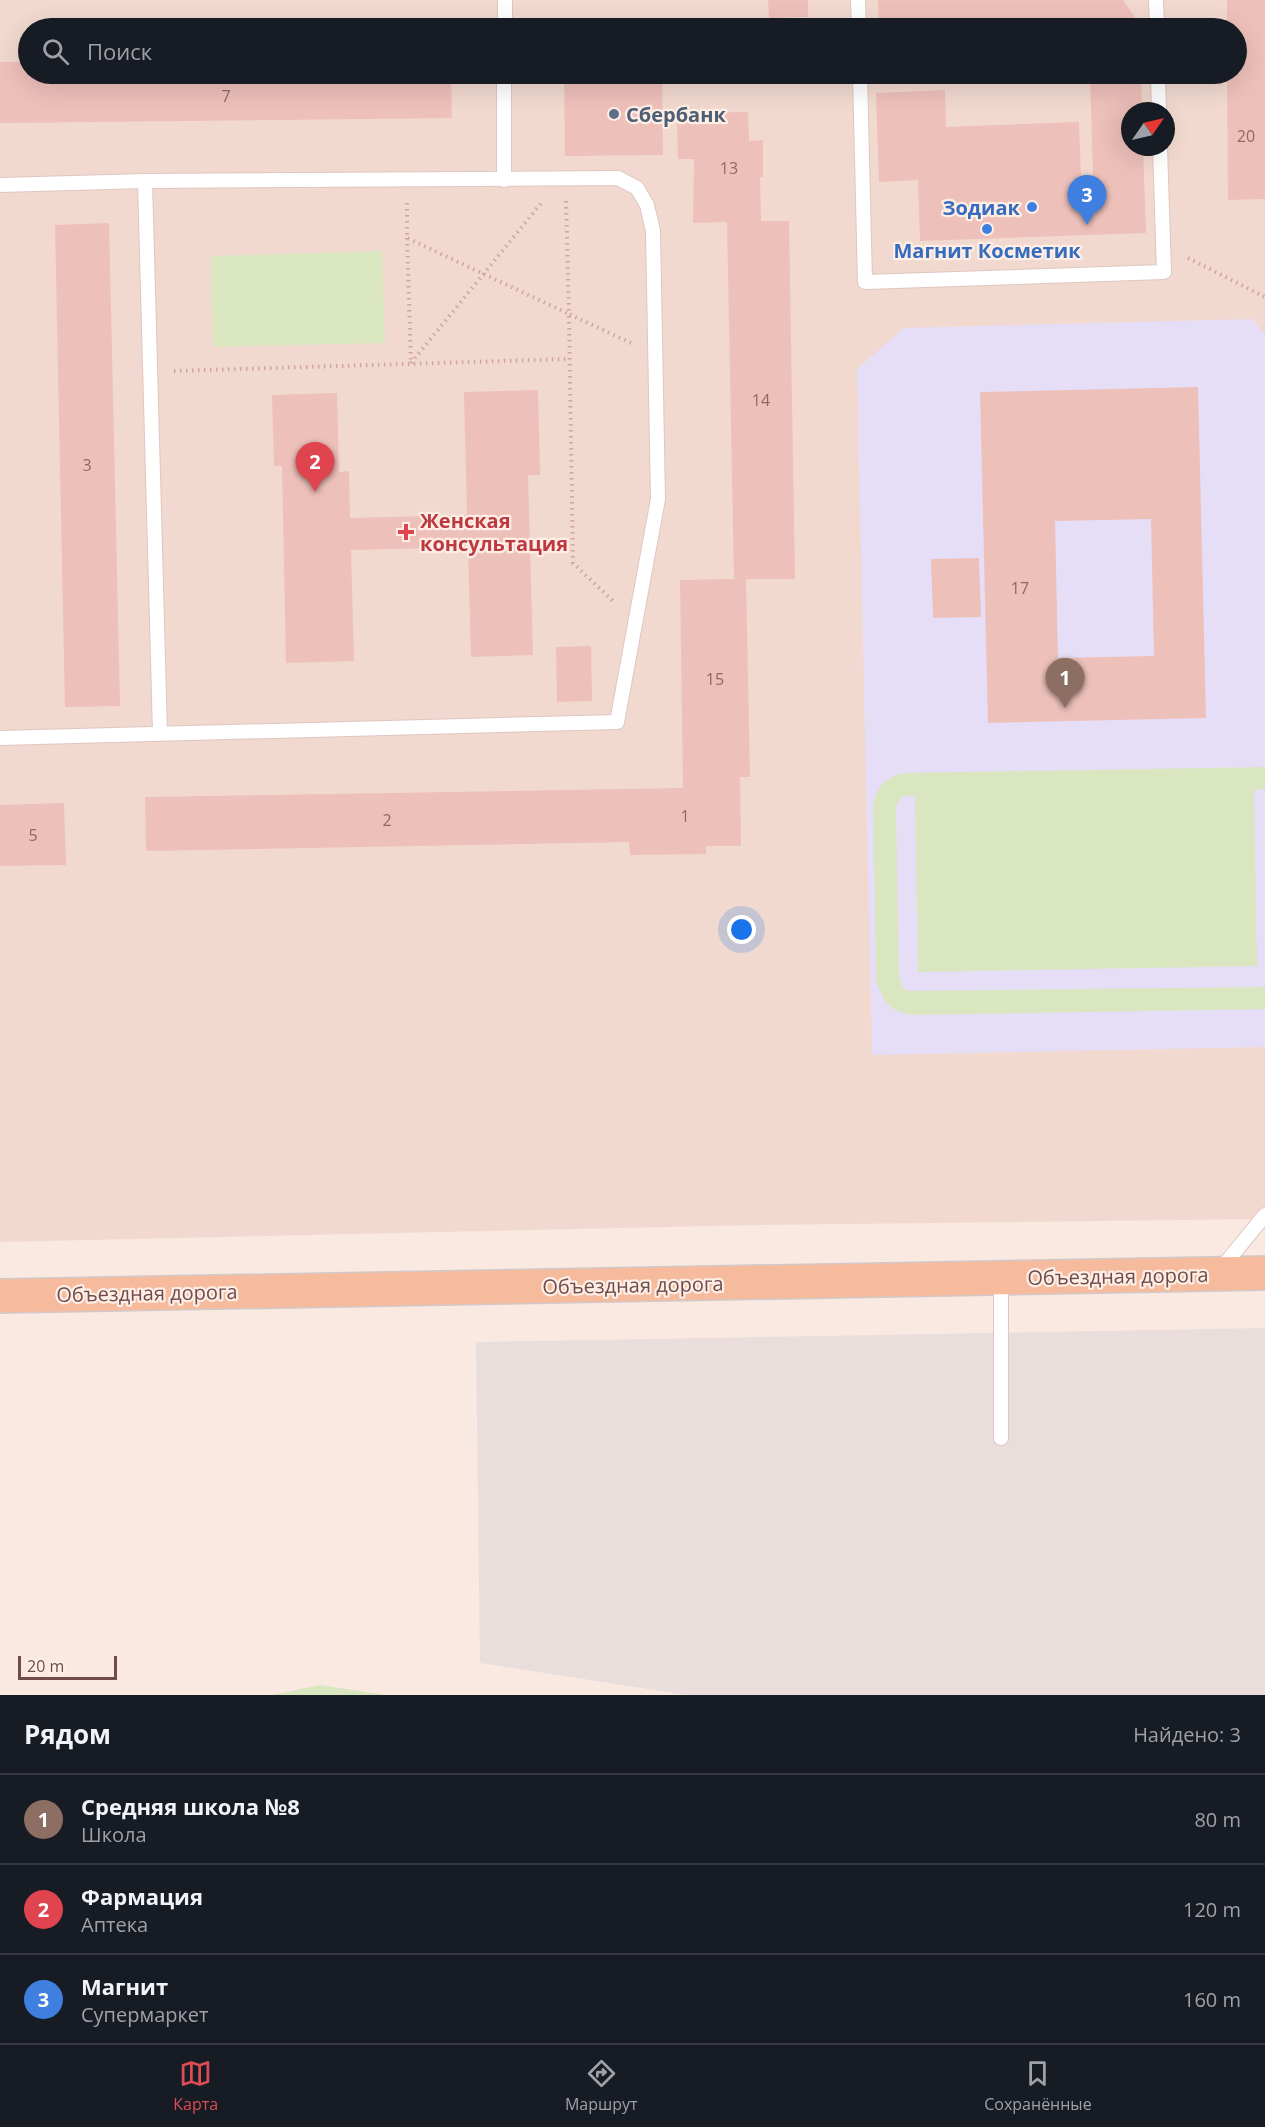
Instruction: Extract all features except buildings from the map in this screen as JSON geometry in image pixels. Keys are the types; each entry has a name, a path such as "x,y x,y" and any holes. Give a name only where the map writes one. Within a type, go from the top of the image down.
{"main road":[{"name":"Объездная дорога","path":"0,1296 1265,1273"}],"lane":[{"path":"505,0 505,18"},
{"path":"858,0 859,18"},
{"path":"1156,0 1157,18"},
{"path":"504,84 504,180"},
{"path":"860,84 865,282 1164,272 1160,156"},
{"path":"1158,84 1159,102"},
{"path":"0,185 144,181 618,178 637,188 647,205 653,231 658,499 617,722 0,738"},
{"path":"144,181 160,733"},
{"path":"1216,1274 1265,1215"},
{"path":"1000,1279 1000,1438"}],"path":[{"path":"411,364 563,179"},
{"path":"563,179 570,360 573,563 635,622"},
{"path":"406,180 411,364"},
{"path":"407,238 655,354"},
{"path":"1163,246 1265,297"},
{"path":"150,372 570,360"}],"shaded area":[{"path":"0,0 1265,0 1265,1219 758,1225 0,1242"},
{"path":"1253,319 1265,335 1265,1047 872,1055 857,369 904,328"},
{"path":"1265,1328 1265,1695 686,1695 480,1663 476,1342"}],"green space":[{"path":"382,251 385,343 213,347 210,256"},
{"path":"1265,767 1265,789 1254,790 1257,966 918,972 915,795 901,797 896,807 899,976 902,986 907,991 1265,987 1265,1009 913,1015 898,1011 888,1005 876,980 873,804 880,787 887,780 904,773"},
{"path":"320,1685 386,1695 272,1695"}],"place":[{"name":"Сбербанк","path":"614,114"},
{"name":"Зодиак","path":"1032,207"},
{"name":"Магнит","path":"1087,225"},
{"name":"Магнит Косметик","path":"987,229"},
{"name":"Фармация","path":"315,492"},
{"name":"Женская консультация","path":"406,532"},
{"name":"Средняя школа №8","path":"1065,708"}]}
